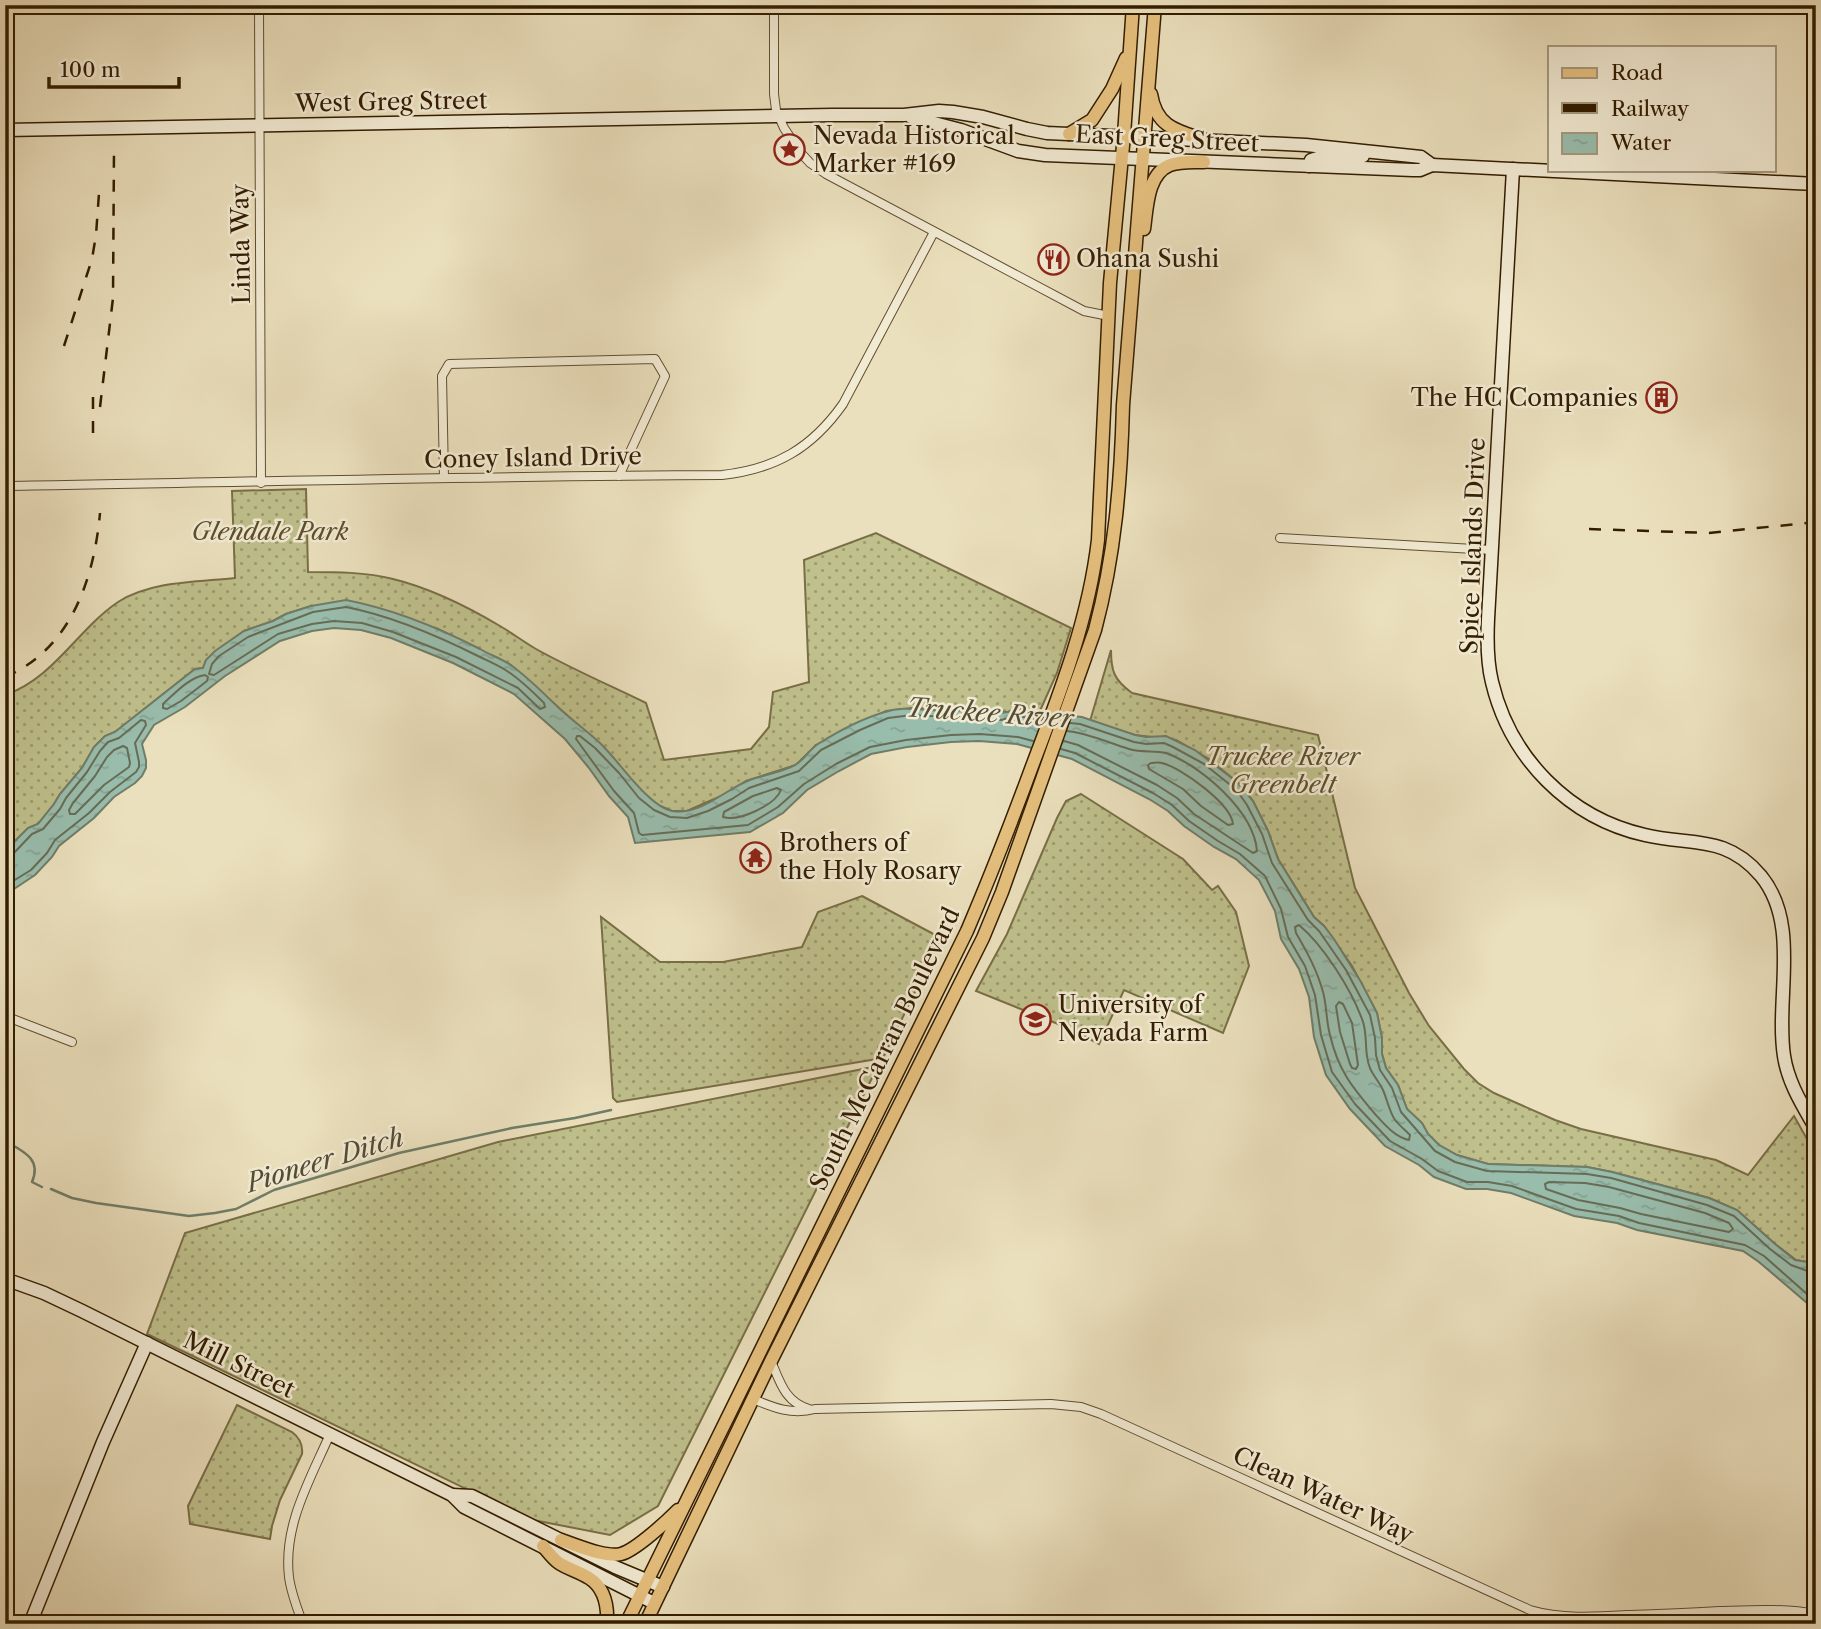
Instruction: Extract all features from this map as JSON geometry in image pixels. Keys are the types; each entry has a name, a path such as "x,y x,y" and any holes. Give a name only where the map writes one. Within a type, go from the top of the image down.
{"main road":[{"name":"South McCarran Boulevard","path":"1067,692 1085,616 1098,540 1109,316 1133,5"},
{"name":"South McCarran Boulevard","path":"645,1624 771,1361 983,938 1002,892 1036,777 1067,692 1095,630 1112,555 1121,466 1123,405 1155,5"},
{"path":"1069,134 1091,121 1097,113 1116,81 1130,48"},
{"path":"1149,76 1153,102 1159,117 1169,127 1205,140"},
{"name":"East Greg Street","path":"778,116 904,115 939,111 983,117 1047,133 1307,145 1421,157 1432,164 1548,171"},
{"name":"East Greg Street","path":"904,115 961,130 1018,150 1045,155 1413,170 1432,164"},
{"name":"West Greg Street","path":"5,130 778,116"},
{"path":"1309,166 1311,160 1318,157 1354,158 1380,152"},
{"path":"1131,298 1152,183 1161,170 1174,164 1203,162"},
{"name":"Spice Islands Drive","path":"1513,169 1487,634 1492,681 1500,710 1531,764 1552,786 1590,814 1633,832 1723,848 1751,865 1762,877 1771,890 1782,920 1784,936 1784,1060 1794,1089 1816,1129"},
{"name":"East Greg Street","path":"1574,172 1816,184"},
{"name":"South McCarran Boulevard","path":"626,1624 941,984 1036,777"},
{"path":"941,984 957,991"},
{"name":"Mill Street","path":"5,1279 61,1301 452,1494 472,1496 615,1567 663,1587"},
{"path":"30,1624 103,1442 147,1343"},
{"name":"Mill Street","path":"452,1494 464,1507 654,1603"},
{"path":"561,1540 606,1553 620,1554 658,1528 685,1502"},
{"path":"543,1546 557,1562 590,1578 597,1585 604,1594 607,1624"}],"street":[{"name":"Linda Way","path":"259,5 261,483"},
{"path":"774,5 774,94 778,116 800,152 823,172 934,232 1084,311 1109,316"},
{"name":"Coney Island Drive","path":"5,486 740,473 793,454 822,429 843,404 934,232"},
{"path":"444,478 442,376 449,364 655,359 665,376 619,476"},
{"path":"1280,538 1492,550"},
{"path":"5,1016 72,1042"},
{"name":"Clean Water Way","path":"771,1361 788,1397 797,1405 815,1409"},
{"name":"Clean Water Way","path":"753,1399 782,1410 802,1412 815,1409 1051,1404 1081,1407 1111,1418 1530,1611 1565,1617 1777,1609 1816,1614"},
{"path":"303,1624 289,1579 289,1542 297,1508 330,1434"}],"green space":[{"name":"Glendale Park","path":"306,489 308,572 340,572 393,579 435,593 475,612 550,656 646,703 664,760 751,749 769,727 773,692 809,682 804,560 876,533 1071,628 1057,673 1039,713 1017,708 1008,712 912,708 886,711 816,745 796,765 746,781 728,793 687,811 672,811 658,805 646,795 569,717 511,665 436,628 311,606 244,631 206,660 203,668 195,669 115,732 105,736 38,824 28,828 5,851 5,695 37,678 104,613 131,595 160,586 235,578 232,491"},
{"name":"Truckee River Greenbelt","path":"1111,650 1115,674 1121,684 1132,693 1318,735 1355,888 1429,1026 1478,1083 1494,1093 1581,1129 1716,1160 1748,1175 1794,1116 1816,1155 1816,1270 1807,1262 1796,1260 1737,1210 1709,1198 1587,1167 1488,1164 1457,1155 1439,1145 1407,1109 1398,1085 1386,1068 1377,1013 1352,966 1324,926 1314,917 1278,859 1268,831 1245,791 1209,759 1176,740 1135,735 1090,721"},
{"path":"1081,794 1183,859 1212,890 1218,886 1236,912 1249,966 1223,1033 1124,990 1099,1044 1073,1030 976,991 1007,934 1066,801"},
{"path":"862,896 941,938 883,1058 617,1102 613,1098 601,917 660,962 723,962 802,947 818,912"},
{"path":"878,1066 658,1506 610,1535 528,1519 147,1334 185,1233 498,1142"},
{"path":"237,1405 292,1432 301,1445 302,1454 280,1500 270,1539 190,1524 188,1506"}],"water":[{"name":"Truckee River","path":"346,600 381,608 448,633 508,664 600,743 653,801 672,811 693,810 750,780 795,765 815,746 834,735 868,718 896,709 1001,713 1017,708 1082,717 1135,735 1166,736 1195,750 1237,782 1253,801 1278,859 1314,917 1334,939 1377,1013 1386,1068 1398,1085 1407,1109 1439,1145 1457,1155 1488,1164 1587,1167 1612,1172 1709,1198 1737,1210 1795,1260 1807,1262 1816,1270 1816,1312 1743,1251 1574,1216 1511,1193 1466,1189 1434,1177 1419,1165 1385,1146 1350,1109 1326,1075 1314,1037 1309,997 1299,969 1281,939 1275,911 1259,880 1236,859 1214,847 1149,799 1072,759 1017,744 951,742 871,754 807,790 783,813 750,832 635,843 628,817 589,768 565,739 514,694 453,663 391,638 361,630 334,628 312,631 280,641 225,676 185,707 154,725 142,744 146,768 142,776 59,846 35,875 5,895 5,851 28,828 38,824 105,736 115,732 195,669 203,668 206,660 215,651 244,631 311,606"}],"waterway":[{"name":"Pioneer Ditch","path":"51,1189 72,1198 96,1203 189,1216 215,1213 236,1209 274,1190 399,1153 611,1110"},
{"name":"Pioneer Ditch","path":"5,1141 29,1157 35,1167 32,1182 42,1187"}],"railway":[{"path":"100,407 113,298 114,149"},
{"path":"64,346 92,259 99,193"},
{"path":"93,397 93,435"},
{"path":"5,677 28,665 47,649 75,609 92,563 100,513"},
{"path":"1589,529 1709,533 1816,522"}],"place":[{"name":"Nevada Historical Marker #169","path":"790,150"},
{"name":"Ohana Sushi","path":"1053,259"},
{"name":"The HC Companies","path":"1661,398"},
{"name":"Brothers of the Holy Rosary","path":"756,857"},
{"name":"University of Nevada Farm","path":"1035,1019"}]}
